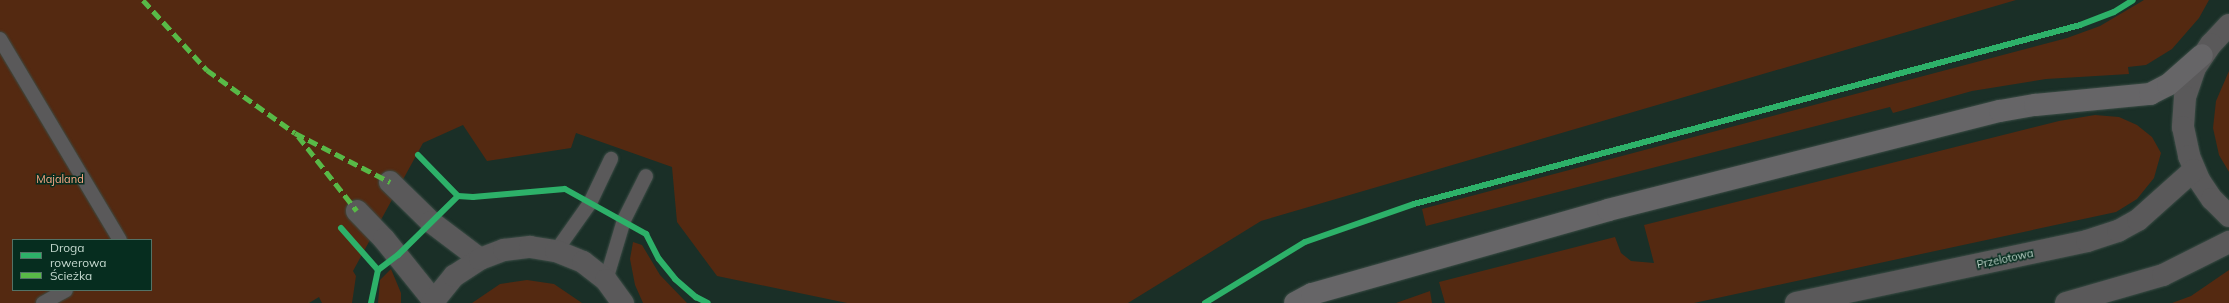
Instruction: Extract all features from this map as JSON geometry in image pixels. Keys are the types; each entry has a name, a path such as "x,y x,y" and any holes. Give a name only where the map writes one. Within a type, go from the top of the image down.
{"highway":[{"path":"1295,303 1312,294 1608,210 2000,111 2035,105 2150,94 2168,86 2202,55"}],"street":[{"path":"2229,25 2202,55 2190,82 2184,112 2185,141 2194,170 2212,199 2229,216"},
{"name":"Przelotowa","path":"1796,303 2087,241 2138,220 2194,170"},
{"path":"390,182 431,222 480,259"},
{"path":"356,210 384,239 432,302 454,276 480,259 504,250 530,247 556,251 583,262 606,280 623,303"},
{"path":"2066,303 2163,275 2229,242"}],"lane":[{"path":"0,39 119,239"},
{"path":"556,251 590,203 612,159"},
{"path":"606,280 624,220 646,176"},
{"path":"43,303 64,291"}],"green space":[{"name":"Majaland","path":"0,0 2016,0 1261,221 1128,303 847,303 717,276 677,222 672,167 576,133 571,148 487,161 463,125 423,143 353,271 356,276 352,303 322,303 319,297 309,303 0,303"},
{"path":"2144,0 2209,0 2199,18 2172,49 2146,65 2128,67 2129,74 2046,79 1972,91 1893,113 1890,107 1426,226 1422,209 2067,38 2100,26"},
{"path":"2229,71 2229,172 2219,155 2213,128 2216,101"},
{"path":"2095,115 2119,117 2137,125 2152,137 2161,153 2154,178 2137,199 2116,212 1694,303 1445,303 1439,282 1615,237 1621,253 1631,261 1654,263 1644,225 2059,121"},
{"path":"633,242 642,245 660,275 687,303 643,303 635,285 630,259"},
{"path":"391,269 401,293 401,303 378,303 380,280"},
{"path":"2229,270 2229,303 2172,303 2191,296"},
{"path":"527,280 554,284 582,303 472,303 500,284"},
{"path":"1430,291 1432,303 1396,303"}],"marked path":[{"path":"143,0 207,70 295,133 390,182"},
{"path":"298,136 357,211"}],"cycle path":[{"path":"1205,303 1305,242 1414,204 2080,25 2114,12 2133,0"},
{"path":"418,155 458,196"},
{"path":"371,303 378,270 398,255 458,196 473,197 565,189 646,234 659,259 675,279 696,297 708,303"},
{"path":"341,228 378,270"}]}
